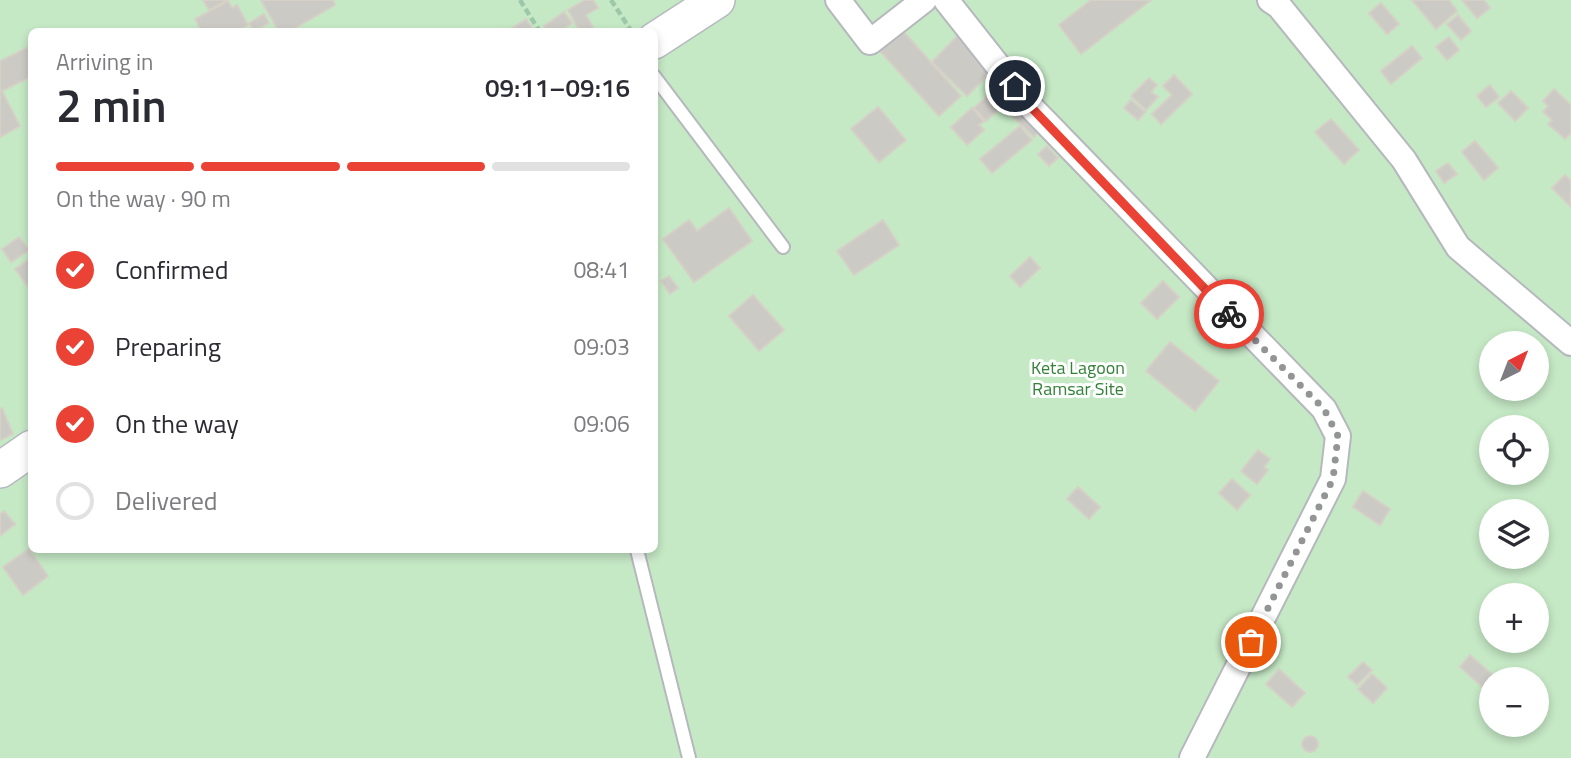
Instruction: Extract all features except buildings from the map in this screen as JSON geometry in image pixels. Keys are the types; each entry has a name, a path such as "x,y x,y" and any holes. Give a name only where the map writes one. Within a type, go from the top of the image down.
{"main road":[{"path":"658,38 717,0"},
{"path":"0,470 28,451"}],"street":[{"path":"838,0 870,43 924,0"},
{"path":"946,0 1029,105 1324,409 1338,436 1333,479 1192,758"},
{"path":"1270,0 1279,6 1404,160 1458,247 1571,343"}],"lane":[{"path":"658,81 783,247"},
{"path":"638,553 689,758"}],"path":[{"path":"520,0 538,28"},
{"path":"611,0 629,28"}],"green space":[{"name":"Keta Lagoon Ramsar Site","path":"0,0 1571,0 1571,758 0,758"}],"way so far":[{"path":"1229,314 1324,409 1338,436 1333,479 1251,642"}],"route":[{"path":"1015,86 1029,105 1229,314"}]}
